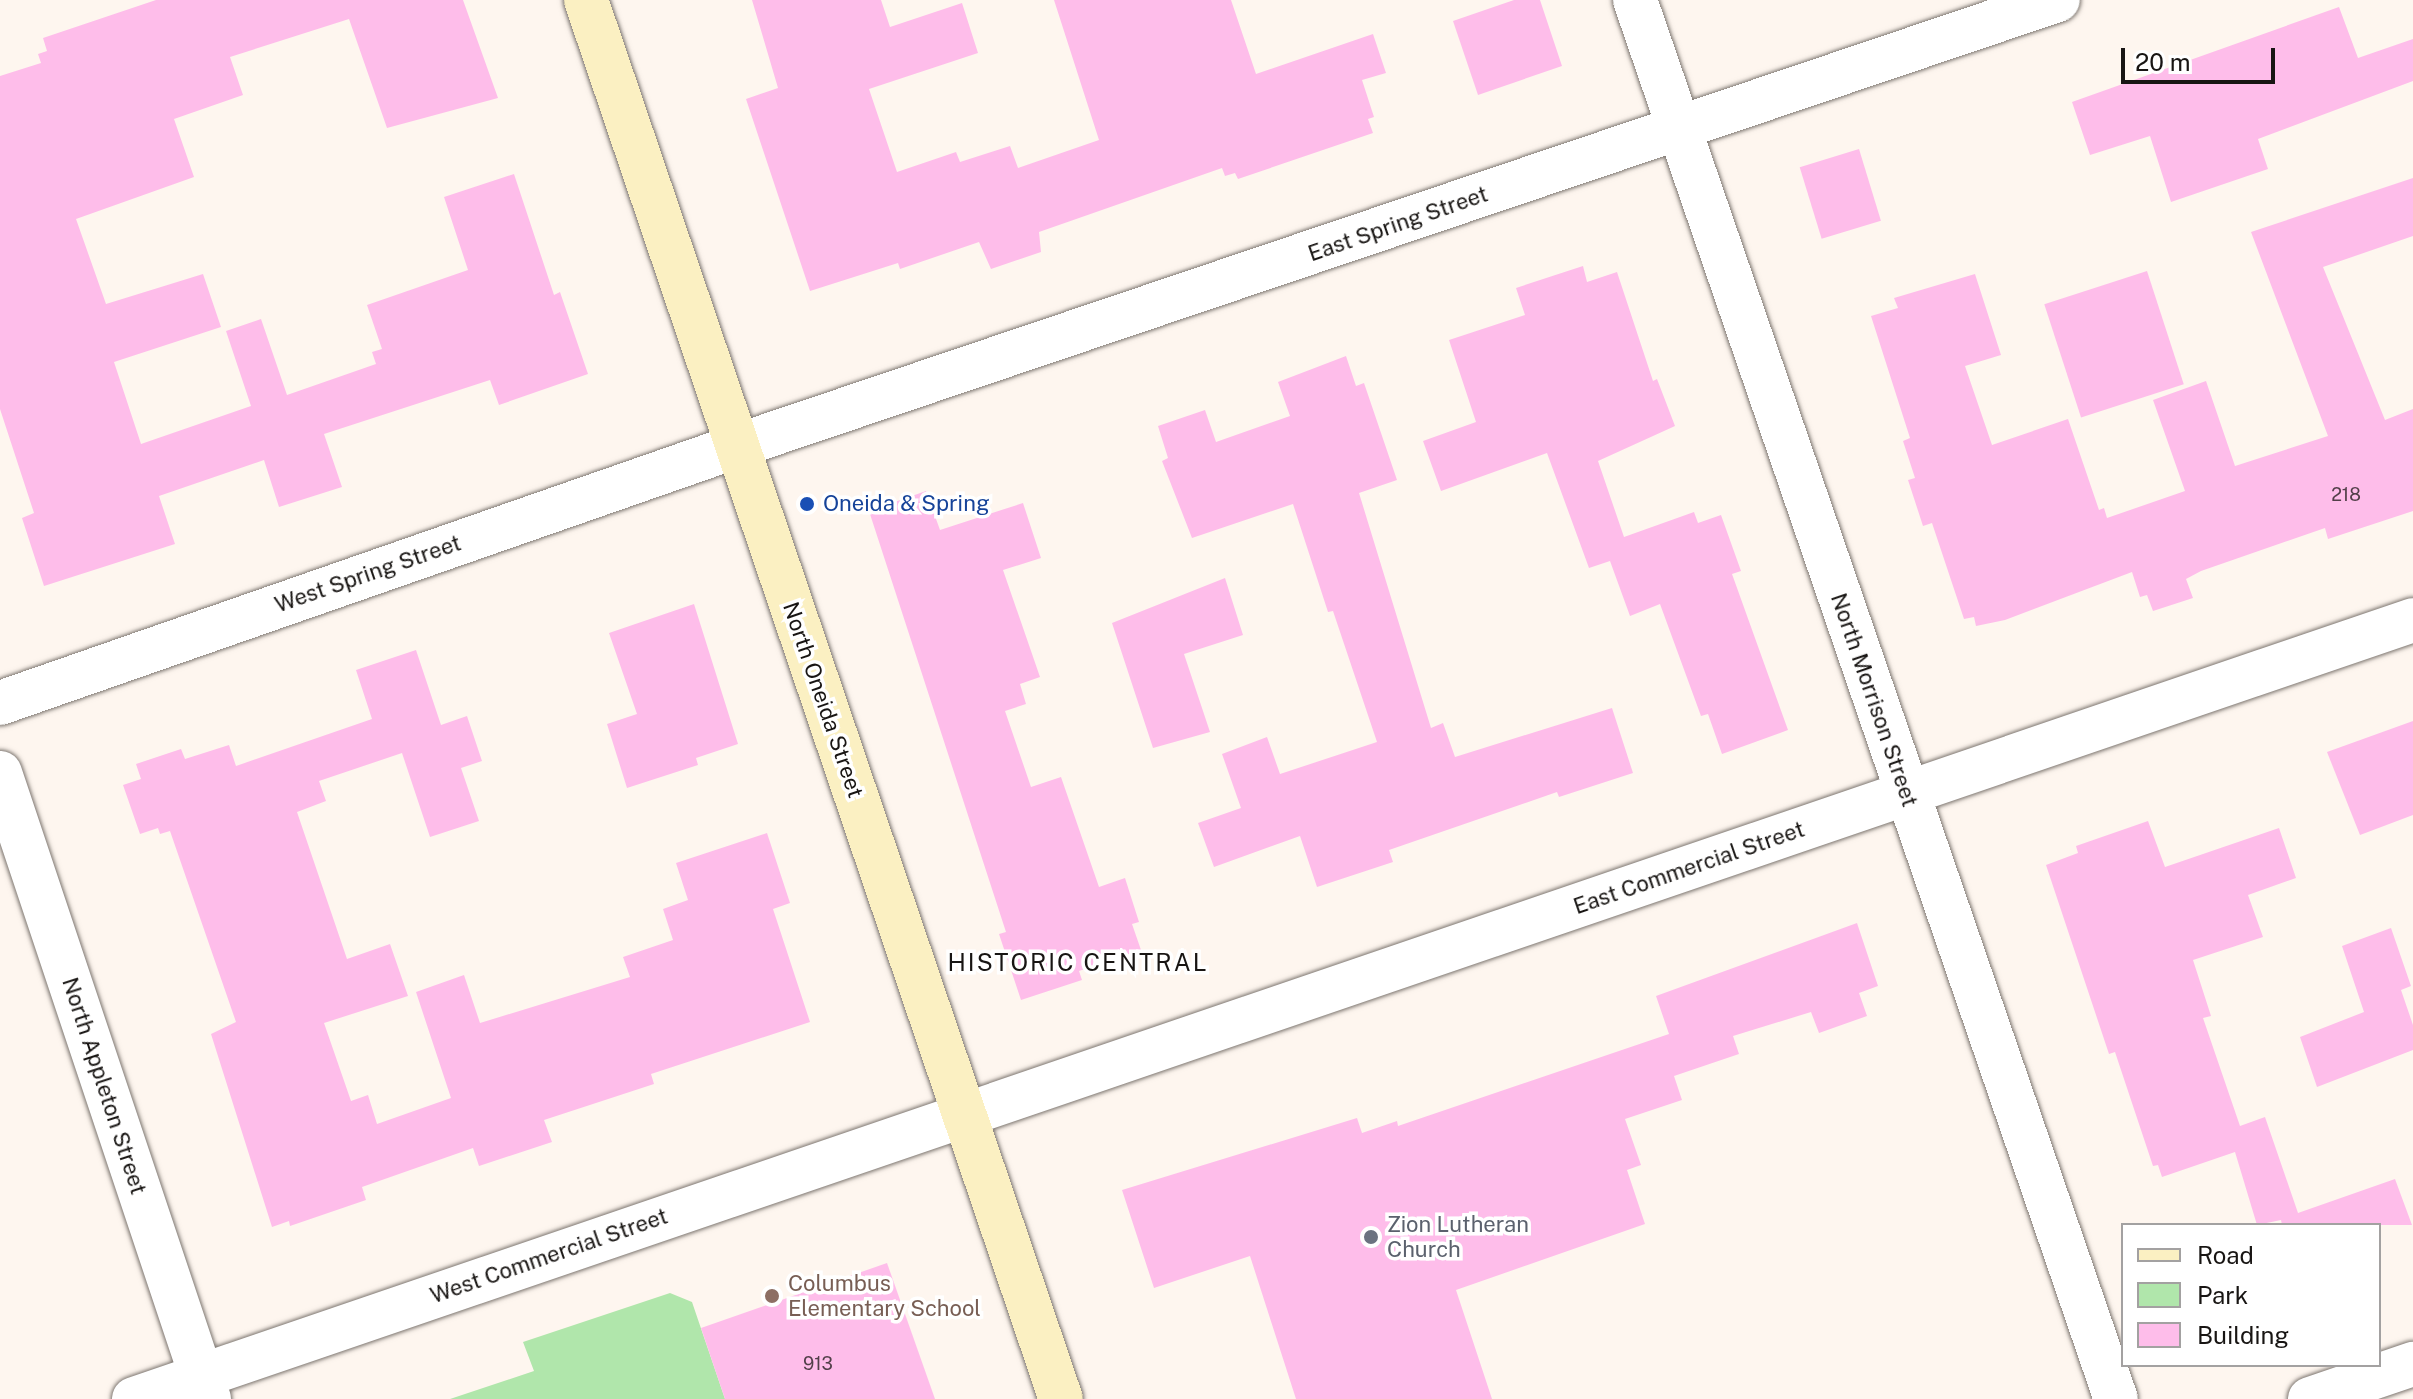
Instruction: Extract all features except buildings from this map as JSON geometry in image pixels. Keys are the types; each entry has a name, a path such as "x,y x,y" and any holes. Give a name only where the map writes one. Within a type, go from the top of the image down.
{"main road":[{"name":"North Oneida Street","path":"586,0 1061,1399"}],"street":[{"name":"North Morrison Street","path":"1635,0 2116,1399"},
{"name":"East Spring Street","path":"737,446 2058,0"},
{"name":"West Spring Street","path":"0,703 737,446"},
{"name":"East Commercial Street","path":"963,1112 2413,620"},
{"name":"North Appleton Street","path":"0,773 205,1387"},
{"name":"West Commercial Street","path":"134,1399 205,1387 963,1112"},
{"path":"2310,1399 2413,1364"}],"green space":[{"path":"670,1293 692,1302 725,1399 450,1399 534,1371 523,1342"}],"place":[{"name":"Oneida & Spring","path":"807,504"},
{"name":"Zion Lutheran Church","path":"1371,1237"},
{"name":"Columbus Elementary School","path":"772,1296"}],"district":[{"name":"HISTORIC CENTRAL","path":"1078,963"}]}
